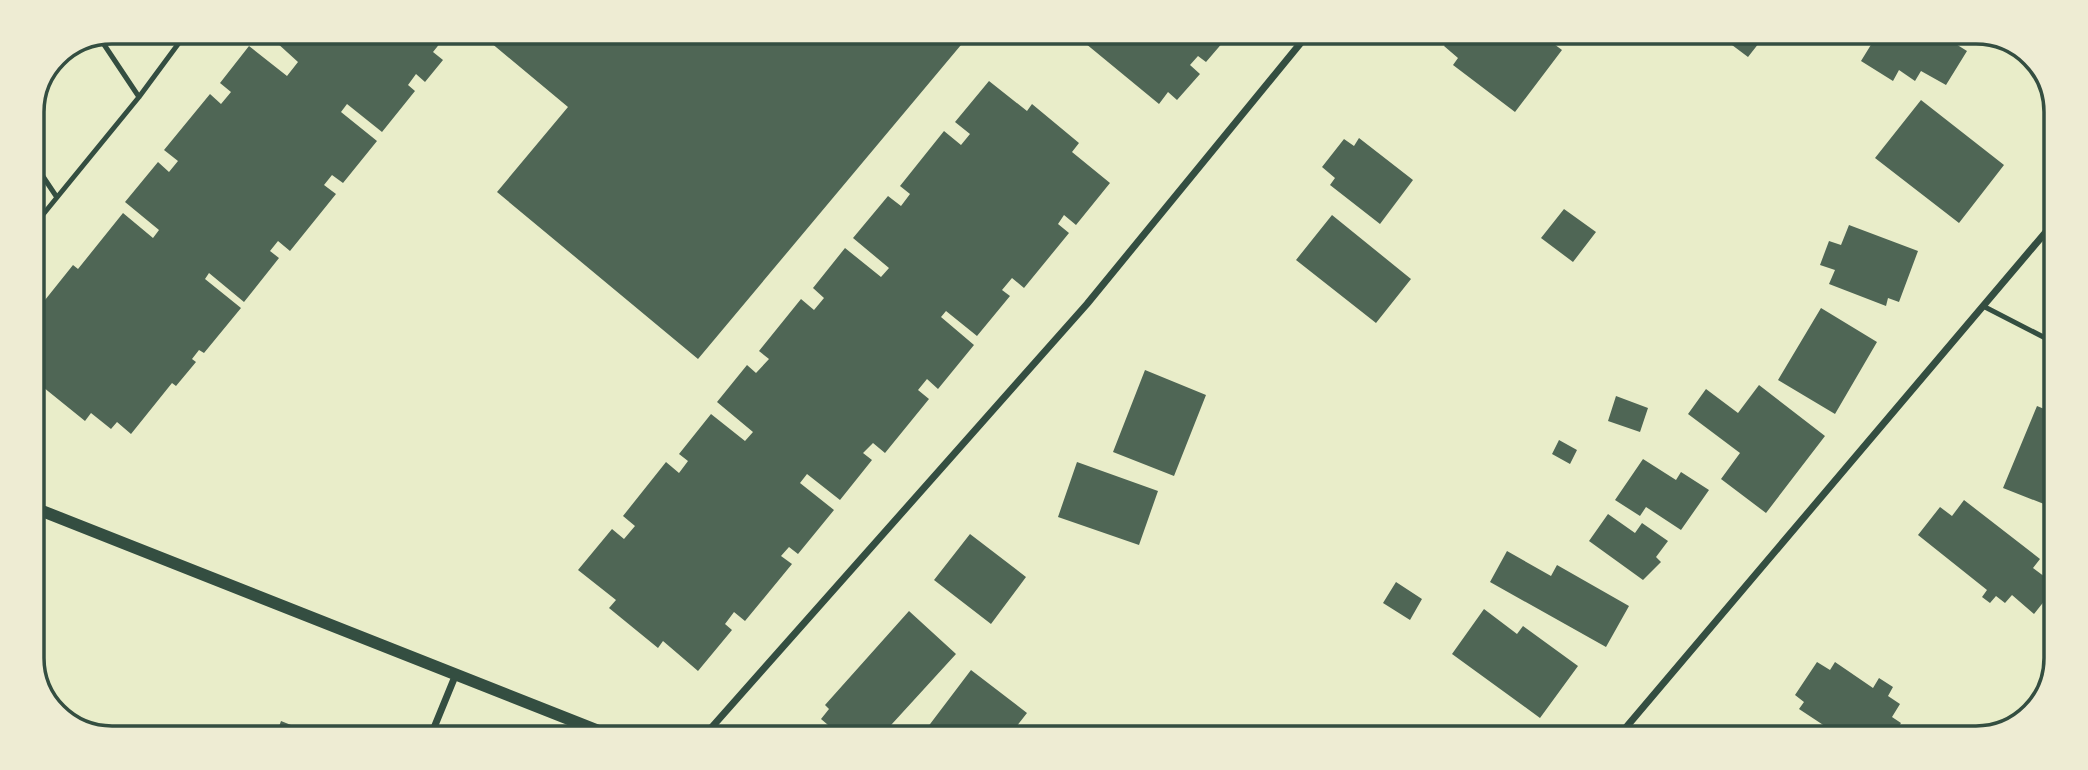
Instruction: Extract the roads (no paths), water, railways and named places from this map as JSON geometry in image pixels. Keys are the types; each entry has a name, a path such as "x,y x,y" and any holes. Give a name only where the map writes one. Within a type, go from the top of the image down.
{"street":[{"path":"713,726 1087,304 1300,44"},
{"path":"1627,726 2044,234"},
{"path":"44,512 584,726"},
{"path":"435,726 456,674"}],"lane":[{"path":"44,212 139,97 178,44"},
{"path":"104,45 139,97"},
{"path":"44,178 56,196"},
{"path":"1983,306 2044,337"}]}
